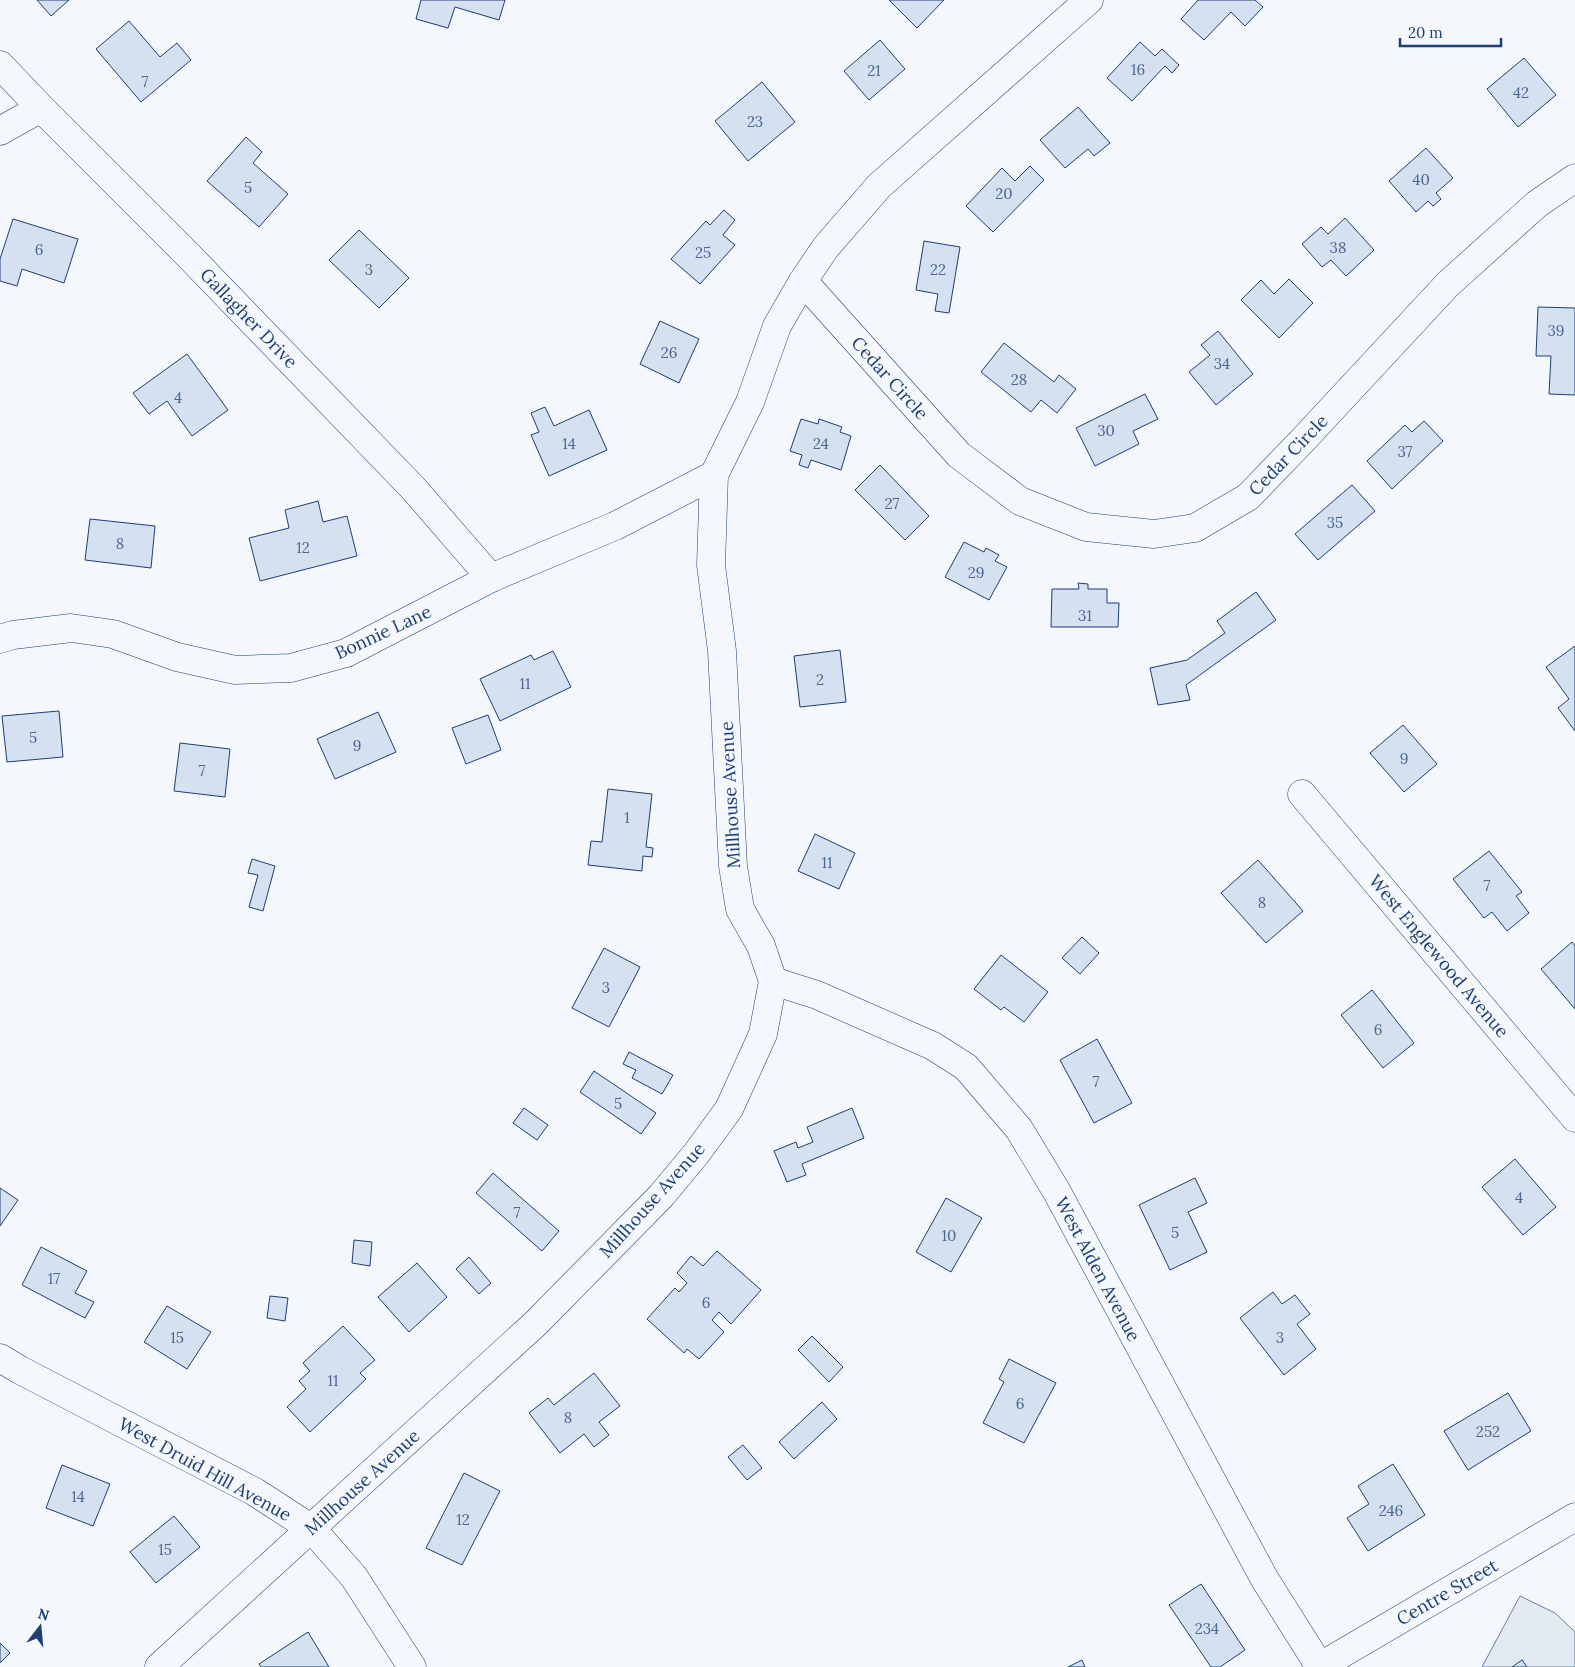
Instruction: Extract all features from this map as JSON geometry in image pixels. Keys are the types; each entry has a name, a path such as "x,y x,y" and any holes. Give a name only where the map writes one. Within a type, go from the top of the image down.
{"street":[{"path":"714,475 750,402 777,326 803,281 826,247 879,186 1090,0"},
{"name":"Gallagher Drive","path":"0,65 189,256 413,488 491,578"},
{"path":"0,131 41,108"},
{"name":"Cedar Circle","path":"803,281 959,455 1020,502 1086,526 1154,534 1195,528 1248,497 1448,284 1537,204 1575,178"},
{"name":"Bonnie Lane","path":"0,639 13,635 71,628 113,634 177,657 234,670 291,668 346,653 491,578 615,526 714,475"},
{"name":"Millhouse Avenue","path":"159,1667 535,1324 667,1189 729,1109 763,1034 773,981 762,946 740,909 733,866 722,651 711,566 714,475"},
{"name":"West Englewood Avenue","path":"1302,794 1575,1118"},
{"name":"West Alden Avenue","path":"773,981 817,995 933,1046 966,1067 1019,1129 1057,1192 1264,1578 1319,1667"},
{"name":"West Druid Hill Avenue","path":"0,1358 256,1492 312,1529 354,1577 412,1667"},
{"name":"Centre Street","path":"1319,1667 1575,1517"}],"shaded area":[{"path":"1520,1596 1555,1613 1575,1632 1575,1667 1482,1667"}],"building":[{"path":"37,0 69,0 51,16"},
{"path":"421,0 505,0 499,20 455,7 448,28 416,19"},
{"path":"889,0 944,0 917,28"},
{"path":"1198,0 1255,0 1263,7 1245,26 1231,12 1204,40 1181,19"},
{"path":"129,21 160,57 177,43 191,60 141,102 96,49"},
{"path":"880,40 905,69 869,100 844,71"},
{"path":"1140,42 1155,56 1162,49 1179,65 1172,73 1165,66 1132,101 1107,78"},
{"path":"1524,58 1556,95 1518,127 1487,89"},
{"path":"762,82 795,122 748,161 715,121"},
{"path":"1078,107 1110,143 1094,156 1088,149 1065,168 1040,140"},
{"path":"246,137 262,152 253,163 288,194 259,227 207,181"},
{"path":"1426,148 1453,178 1436,193 1441,199 1433,206 1428,201 1416,212 1389,181"},
{"path":"1030,166 1044,180 993,232 966,206 1002,168 1015,181"},
{"path":"724,210 735,220 723,235 735,245 700,284 671,259 706,221 710,225"},
{"path":"1345,218 1374,250 1346,276 1331,260 1322,267 1302,244 1321,227 1328,234"},
{"path":"13,219 78,239 64,283 22,269 17,286 0,281 0,259"},
{"path":"359,230 409,278 379,308 329,260"},
{"path":"924,241 960,247 949,313 935,311 938,294 916,290"},
{"path":"1289,279 1313,303 1279,338 1241,300 1261,280 1274,294"},
{"path":"1538,307 1575,308 1575,395 1549,394 1551,356 1536,356"},
{"path":"660,321 699,339 679,383 640,364"},
{"path":"1218,331 1253,374 1216,405 1189,372 1210,355 1201,345"},
{"path":"1004,343 1054,382 1059,375 1076,389 1057,413 1041,400 1031,412 981,372"},
{"path":"187,354 228,410 192,436 167,401 149,414 133,393"},
{"path":"1145,394 1158,419 1133,431 1139,444 1095,466 1076,428"},
{"path":"545,407 554,426 589,410 607,450 549,476 531,435 539,432 531,413"},
{"path":"801,419 818,424 819,419 842,427 840,432 851,436 841,470 811,460 808,468 799,465 802,455 790,451"},
{"path":"1424,421 1443,441 1392,489 1367,461 1405,425 1412,432"},
{"path":"880,465 929,516 905,540 855,490"},
{"path":"1352,485 1375,511 1318,560 1295,534"},
{"path":"318,501 323,522 347,516 357,556 260,581 249,538 289,528 285,510"},
{"path":"90,519 155,526 151,568 85,560"},
{"path":"964,542 984,552 986,548 999,555 995,561 1007,567 989,600 945,577"},
{"path":"1078,583 1088,584 1088,589 1107,589 1107,603 1119,603 1118,627 1051,627 1052,589 1079,589"},
{"path":"1256,592 1276,620 1186,685 1190,700 1158,705 1150,668 1187,660 1225,633 1217,621"},
{"path":"1575,646 1575,731 1558,708 1569,699 1546,667"},
{"path":"840,650 846,702 800,707 794,656"},
{"path":"553,651 571,687 500,721 480,679 531,655 534,660"},
{"path":"59,711 63,757 7,762 2,716"},
{"path":"378,712 396,752 335,779 317,739"},
{"path":"488,715 501,750 466,764 452,728"},
{"path":"1403,725 1437,764 1404,792 1370,753"},
{"path":"180,743 230,749 225,797 174,791"},
{"path":"608,789 652,794 646,847 653,848 652,857 643,856 642,871 588,865 591,841 602,842"},
{"path":"815,834 855,853 839,889 798,871"},
{"path":"1489,851 1522,892 1516,896 1529,913 1507,931 1492,912 1484,918 1453,879"},
{"path":"252,859 275,866 263,911 249,907 258,875 248,873"},
{"path":"1258,860 1303,911 1266,943 1221,893"},
{"path":"1082,937 1099,953 1080,974 1062,958"},
{"path":"1572,942 1575,946 1575,1009 1541,969"},
{"path":"604,948 640,967 609,1027 572,1008"},
{"path":"1001,955 1048,992 1024,1022 1004,1007 1001,1010 974,989"},
{"path":"1372,990 1414,1043 1383,1068 1341,1015"},
{"path":"1097,1039 1132,1103 1094,1123 1060,1060"},
{"path":"629,1052 673,1075 662,1094 632,1078 636,1070 623,1064"},
{"path":"594,1071 656,1113 641,1134 580,1092"},
{"path":"524,1108 548,1125 537,1140 513,1123"},
{"path":"852,1108 864,1138 802,1164 806,1175 787,1182 774,1151 796,1142 798,1148 813,1142 807,1127"},
{"path":"1515,1159 1556,1207 1523,1235 1482,1187"},
{"path":"493,1173 559,1231 542,1251 476,1193"},
{"path":"1195,1178 1207,1203 1188,1212 1207,1252 1170,1270 1139,1205"},
{"path":"0,1188 18,1200 0,1226"},
{"path":"946,1198 982,1218 951,1272 916,1252"},
{"path":"354,1240 372,1242 370,1266 352,1263"},
{"path":"41,1247 87,1271 75,1293 94,1302 85,1318 22,1285"},
{"path":"717,1251 761,1290 731,1324 719,1312 712,1320 724,1332 699,1359 687,1349 684,1353 647,1319 675,1288 679,1292 687,1283 677,1273 691,1256 703,1266"},
{"path":"469,1257 491,1283 479,1294 456,1269"},
{"path":"417,1263 447,1297 409,1332 378,1297"},
{"path":"1273,1292 1282,1304 1295,1295 1310,1314 1297,1324 1316,1349 1284,1375 1240,1318"},
{"path":"270,1296 288,1298 285,1321 267,1318"},
{"path":"167,1306 211,1332 187,1369 144,1342"},
{"path":"343,1326 375,1360 360,1373 366,1379 310,1432 287,1407 306,1389 299,1381 310,1371 303,1363"},
{"path":"812,1336 843,1367 829,1382 798,1350"},
{"path":"1009,1359 1056,1383 1024,1443 983,1423 1004,1382 999,1379"},
{"path":"594,1373 620,1406 599,1422 609,1435 594,1447 584,1434 560,1453 529,1413 548,1398 554,1405"},
{"path":"1508,1393 1531,1431 1468,1470 1444,1431"},
{"path":"822,1402 837,1419 794,1459 779,1442"},
{"path":"743,1445 762,1468 747,1480 728,1457"},
{"path":"1393,1464 1425,1515 1368,1551 1347,1518 1369,1504 1358,1486"},
{"path":"62,1465 110,1484 93,1526 46,1508"},
{"path":"464,1473 500,1491 462,1565 426,1548"},
{"path":"174,1516 200,1547 156,1583 130,1552"},
{"path":"1201,1584 1245,1650 1220,1667 1211,1667 1169,1605"},
{"path":"308,1632 329,1667 261,1667 259,1664"},
{"path":"0,1643 10,1653 0,1663"},
{"path":"1082,1660 1085,1667 1068,1667"},
{"path":"1522,1660 1527,1667 1512,1667"}]}
